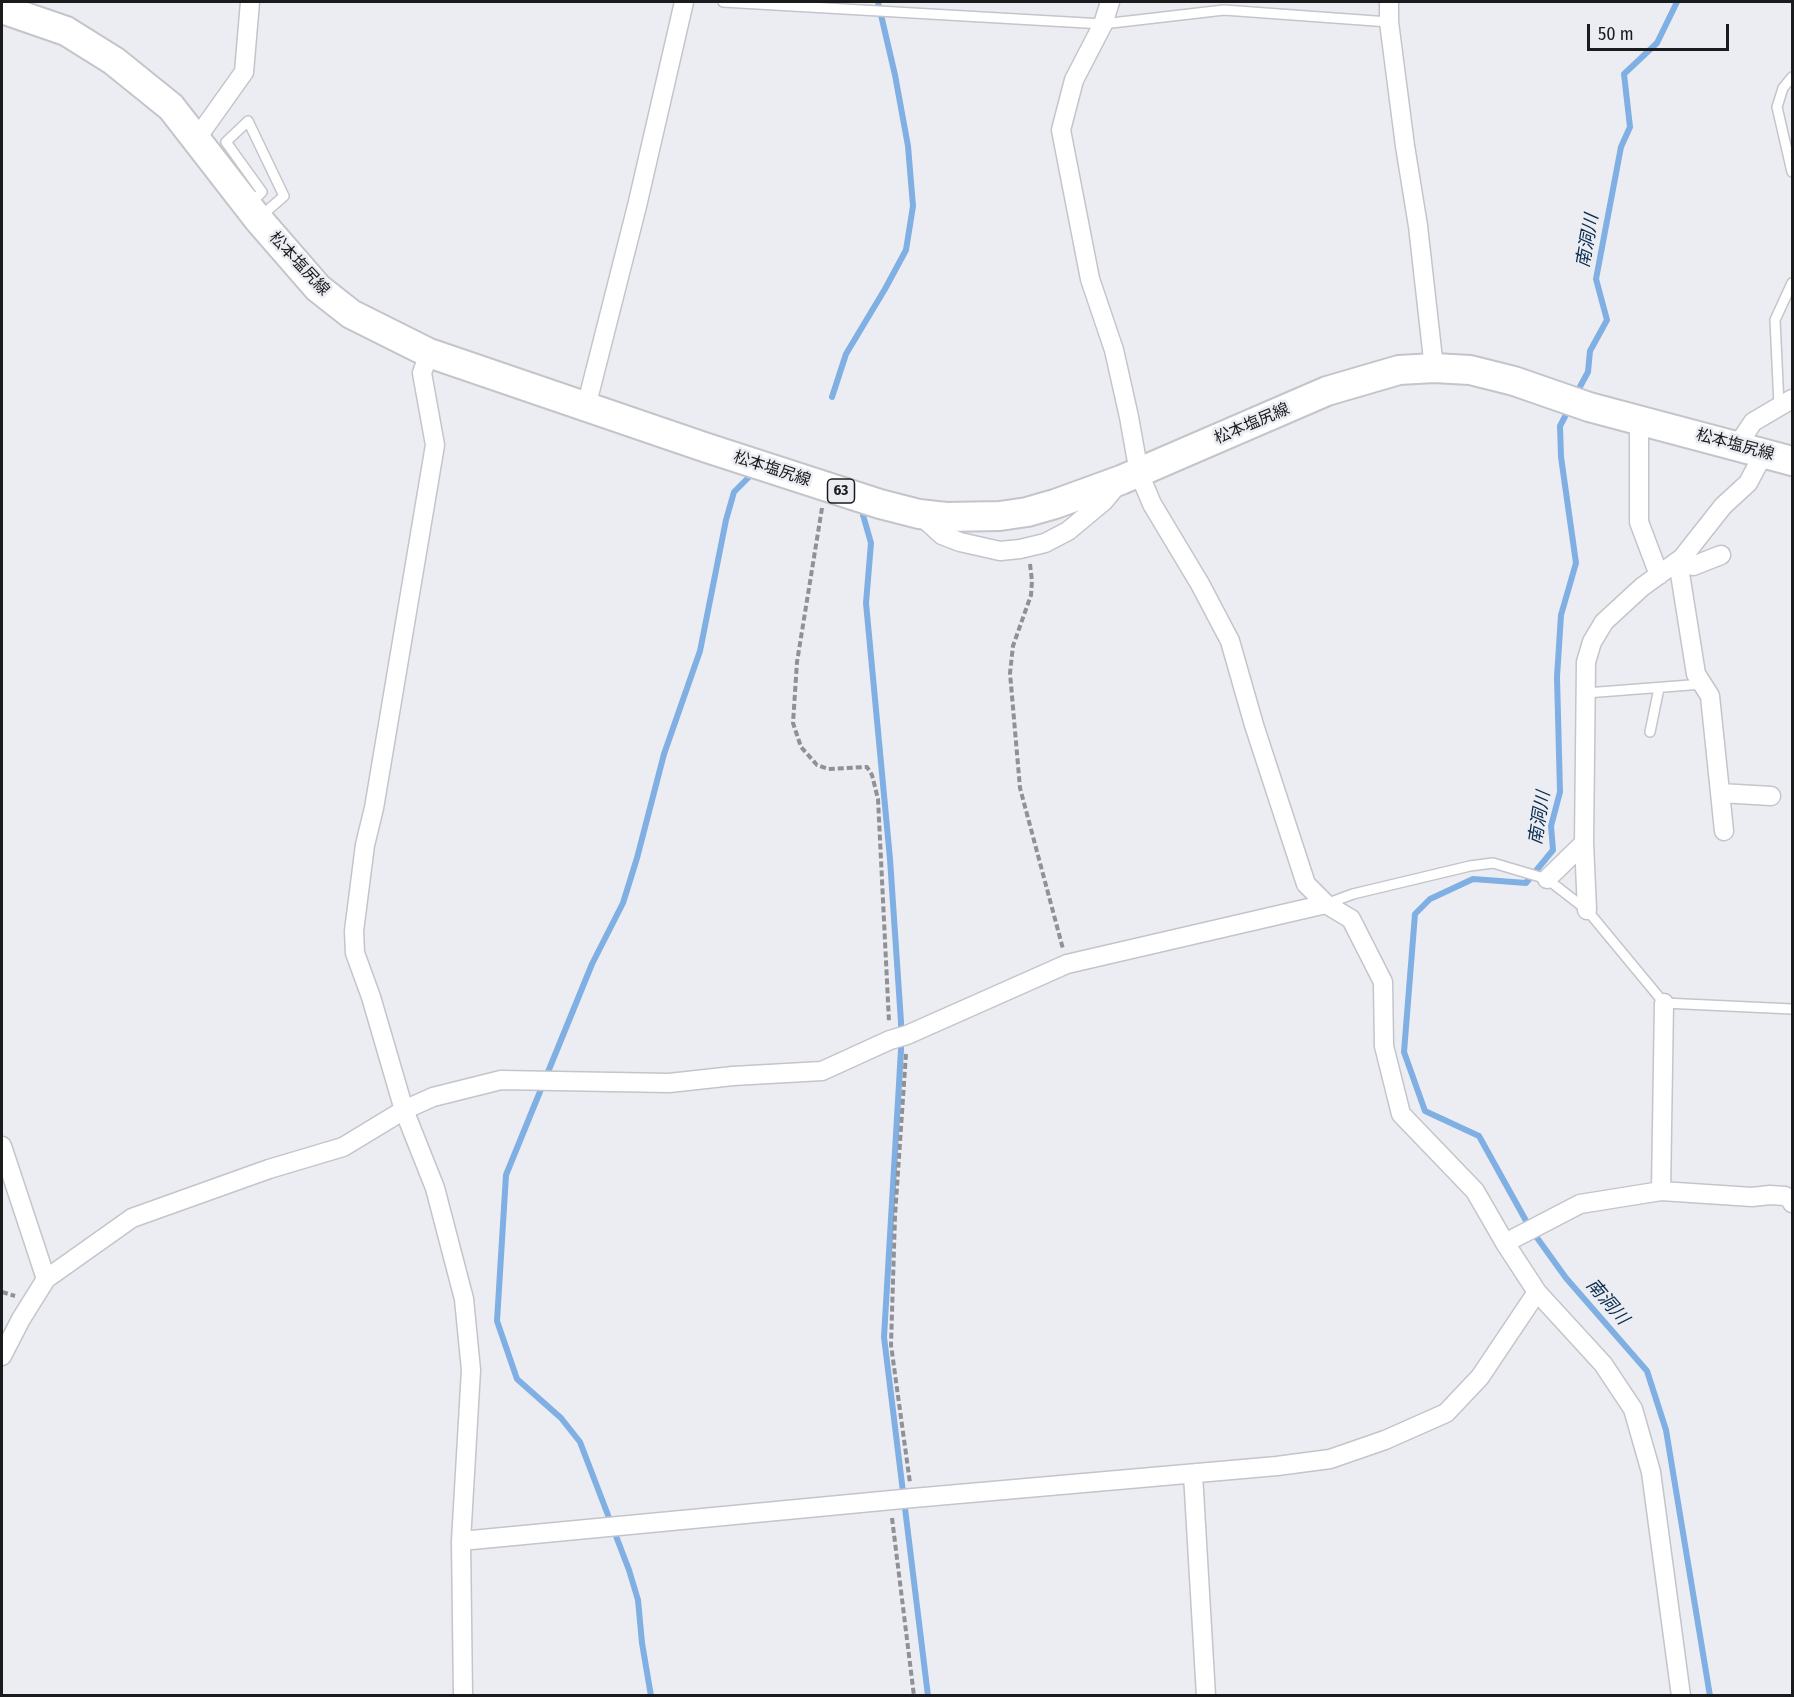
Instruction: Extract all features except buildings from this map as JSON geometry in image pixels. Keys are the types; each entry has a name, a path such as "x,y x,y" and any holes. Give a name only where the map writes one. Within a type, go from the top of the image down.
{"main road":[{"name":"松本塩尻線","path":"2,9 66,31 114,61 171,106 253,213 318,288 351,314 429,353 880,504 919,514 970,518 1027,512 1082,495 1130,476 1327,391 1399,370 1434,368 1470,370 1514,381 1589,407 1792,461"}],"street":[{"path":"197,138 244,72 250,2"},
{"path":"586,407 637,206 684,2"},
{"path":"1110,2 1103,24 1074,80 1061,130 1090,279 1113,350 1129,417 1130,476 1152,504 1200,584 1230,641 1254,725 1306,884 1326,904 1351,919 1383,982 1384,1046 1401,1114 1475,1191 1537,1292 1603,1364 1633,1409 1651,1472 1681,1695"},
{"path":"1389,2 1389,22 1418,226 1434,368"},
{"path":"429,353 422,374 435,445 374,808 365,845 354,931 355,953 371,997 404,1110 435,1188 464,1299 471,1370 461,1541 462,1695"},
{"path":"1587,910 1584,843 1586,662 1592,642 1604,622 1642,587 1678,561 1723,506 1748,483 1753,422 1786,402"},
{"path":"1639,420 1639,522 1659,574"},
{"path":"919,514 942,535 960,542 1000,551 1027,548 1045,543 1068,531 1130,476"},
{"path":"1678,561 1693,566 1721,555"},
{"path":"1678,561 1696,674 1710,696 1724,831"},
{"path":"1720,793 1771,796"},
{"path":"1547,879 1584,843"},
{"path":"2,1356 21,1319 46,1280 132,1218 269,1169 342,1147 404,1110 433,1097 501,1080 669,1083 733,1076 822,1071 1067,964 1326,904"},
{"path":"1661,1191 1664,1003"},
{"path":"2,1146 46,1280"},
{"path":"1505,1243 1580,1204 1661,1191 1752,1197 1785,1196 1792,1203"},
{"path":"461,1541 1277,1466 1330,1459 1385,1440 1446,1413 1480,1377 1537,1292"},
{"path":"1192,1474 1206,1695"}],"lane":[{"path":"723,2 1103,24 1224,10 1389,22"},
{"path":"1792,77 1783,88 1777,107 1792,172"},
{"path":"248,121 284,196 253,213 262,192 226,142 248,121"},
{"path":"1786,402 1775,320 1792,283"},
{"path":"1586,693 1703,684"},
{"path":"1650,732 1659,688"},
{"path":"1326,904 1353,894 1470,866 1493,863 1547,879 1587,910 1664,1003 1792,1009"}],"path":[{"path":"826,486 797,662 793,723 801,747 817,765 828,769 867,767 872,775 878,800 899,1038 891,1345 913,1498"},
{"path":"1027,548 1032,581 1031,595 1013,646 1010,673 1020,788 1067,964"},
{"path":"890,1501 914,1695"}],"waterway":[{"path":"832,397 846,354 906,250 913,206 908,146 878,2"},
{"name":"南洞川","path":"1576,394 1588,372 1590,351 1607,320 1596,279 1621,147 1630,127 1624,74 1657,43 1677,2"},
{"name":"南洞川","path":"1569,409 1560,426 1561,457 1576,563 1561,615 1557,677 1560,792 1551,826 1553,850 1526,883 1473,879 1430,899 1415,914 1404,1052 1425,1111 1479,1136 1530,1228 1566,1278 1647,1371 1666,1430 1710,1696"},
{"path":"651,1696 642,1643 638,1600 629,1570 580,1442 561,1418 517,1379 497,1321 506,1175 592,964 623,903 664,754 700,651 726,520 734,492 752,474"},
{"path":"863,515 871,543 866,603 890,859 901,1022 884,1337 928,1696"}]}
